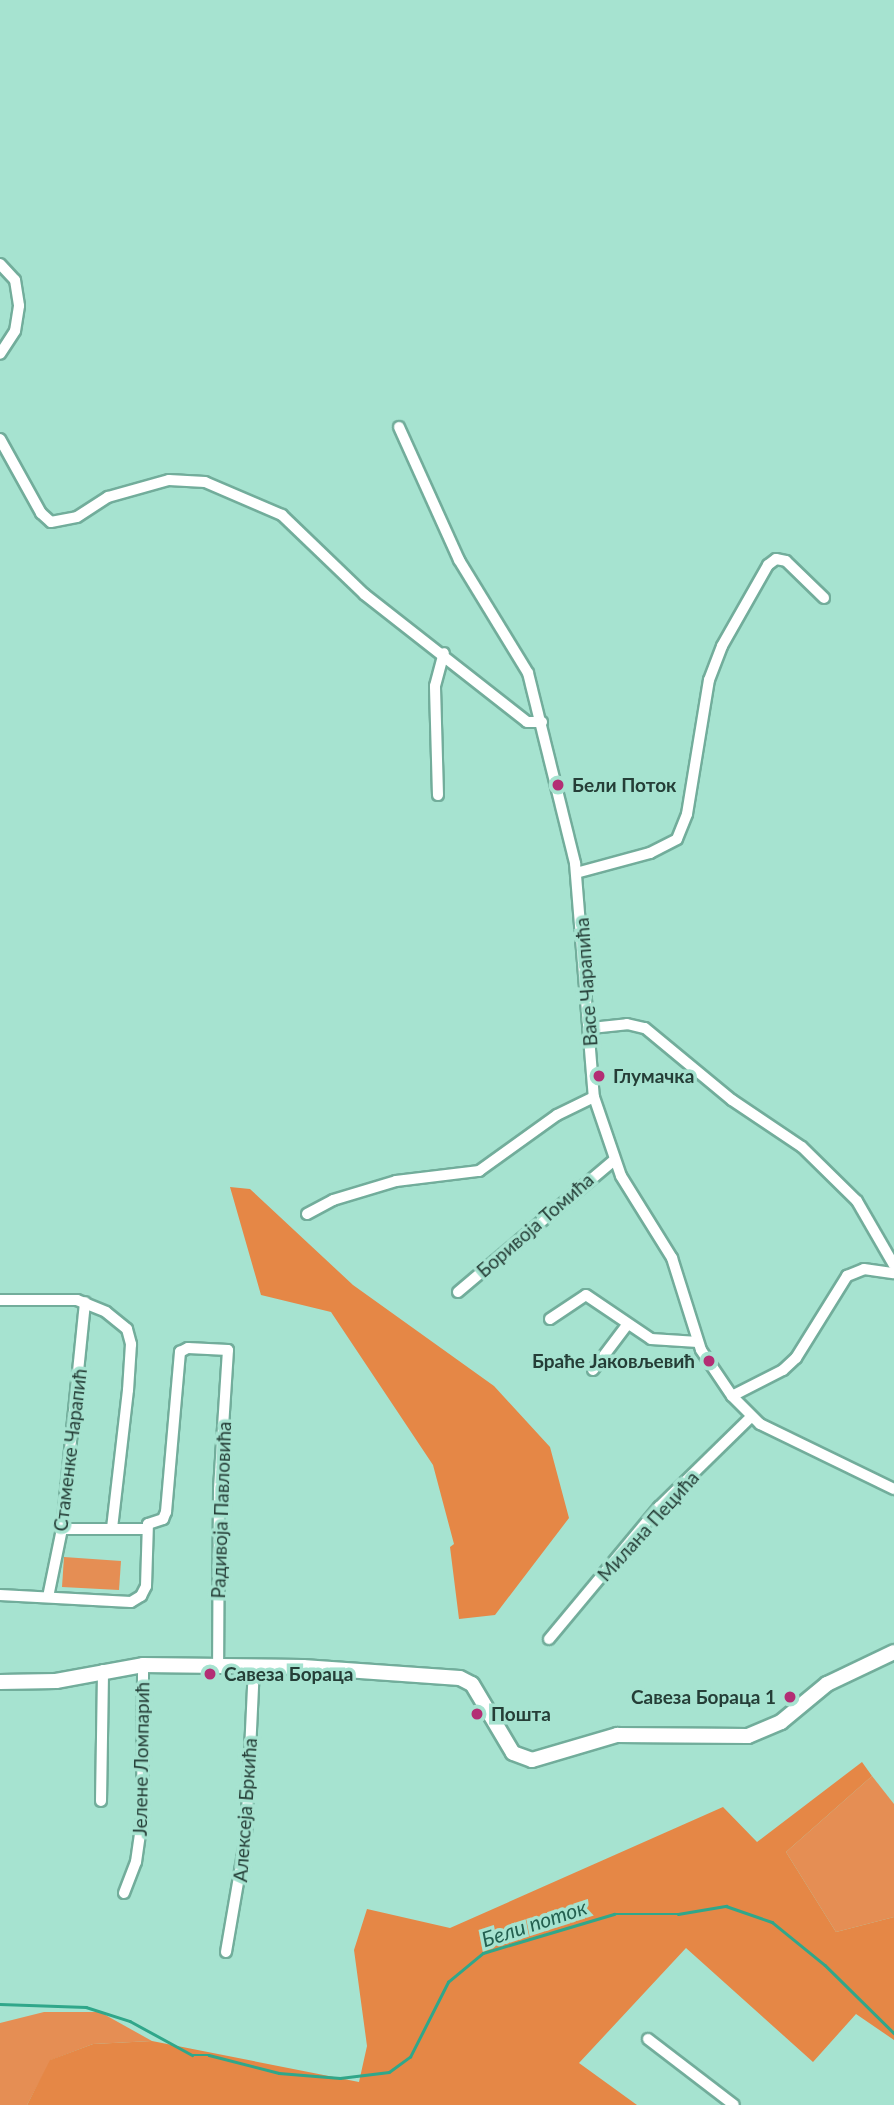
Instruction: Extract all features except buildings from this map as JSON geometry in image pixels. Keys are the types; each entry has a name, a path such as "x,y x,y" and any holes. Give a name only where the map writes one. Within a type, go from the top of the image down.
{"street":[{"path":"0,264 15,279 19,306 15,331 0,354"},
{"name":"Васе Чарапића","path":"399,427 458,560 523,663 542,722 576,873 594,1097 614,1160 672,1258 698,1342 732,1396 751,1417 894,1489"},
{"path":"0,439 41,513 51,522 77,517 108,497 169,480 205,482 282,515 364,594 444,653 527,722 542,722"},
{"path":"576,873 650,853 677,839 687,814 709,680 722,646 768,565 776,559 786,561 824,598"},
{"path":"438,795 435,687 444,653"},
{"path":"590,1028 627,1024 645,1028 732,1100 803,1147 857,1201 894,1265"},
{"path":"307,1214 321,1205 396,1181 479,1171 557,1115 594,1097"},
{"name":"Боривоја Томића","path":"458,1292 614,1160"},
{"path":"732,1396 783,1370 796,1358 847,1276 864,1269 894,1273"},
{"path":"550,1319 586,1295 627,1325 657,1340 698,1342"},
{"path":"0,1300 85,1303 121,1323 131,1344 112,1528"},
{"name":"Стаменке Чарапић","path":"48,1597 62,1529 85,1303"},
{"path":"593,1370 627,1325"},
{"name":"Радивоја Павловића","path":"147,1529 149,1522 165,1516 182,1350 228,1350 230,1354 219,1490 218,1666"},
{"name":"Милана Пецића","path":"549,1639 659,1507 751,1417"},
{"path":"0,1595 138,1599 146,1586 147,1529 62,1529"},
{"path":"0,1682 56,1681 103,1670 143,1665 254,1666 467,1681 513,1753 532,1760 617,1735 748,1736 781,1722 827,1684 894,1651"},
{"name":"Јелене Ломпарић","path":"124,1893 136,1863 142,1820 143,1665"},
{"name":"Алексеја Бркића","path":"226,1952 246,1836 254,1666"},
{"path":"101,1801 103,1670"},
{"path":"648,2039 734,2105"}],"shaded area":[{"path":"230,1187 250,1189 353,1285 494,1386 550,1447 569,1518 495,1615 459,1619 450,1547 454,1544 433,1465 331,1312 261,1295"},
{"path":"64,1557 121,1561 119,1590 62,1587"},
{"path":"862,1762 872,1776 786,1852 836,1932 894,1917 894,2040 856,2014 813,2062 686,1948 579,2063 637,2105 27,2105 50,2060 93,2044 152,2041 359,2082 367,2046 354,1950 367,1909 450,1928 723,1807 757,1842"},
{"path":"872,1776 894,1804 894,1917 836,1932 786,1852"},
{"path":"44,2012 100,2012 152,2041 93,2044 51,2060 27,2105 0,2105 0,2023"}],"waterway":[{"name":"Бели поток","path":"0,2004 86,2007 130,2021 192,2055 209,2055 279,2073 340,2078 389,2072 410,2057 448,1982 483,1953 614,1914 678,1914 726,1906 772,1922 825,1965 894,2033"}],"place":[{"name":"Бели Поток","path":"558,785"},
{"name":"Глумачка","path":"599,1076"},
{"name":"Браће Јаковљевић","path":"709,1361"},
{"name":"Савеза Бораца","path":"210,1674"},
{"name":"Савеза Бораца 1","path":"790,1697"},
{"name":"Пошта","path":"477,1714"}]}
